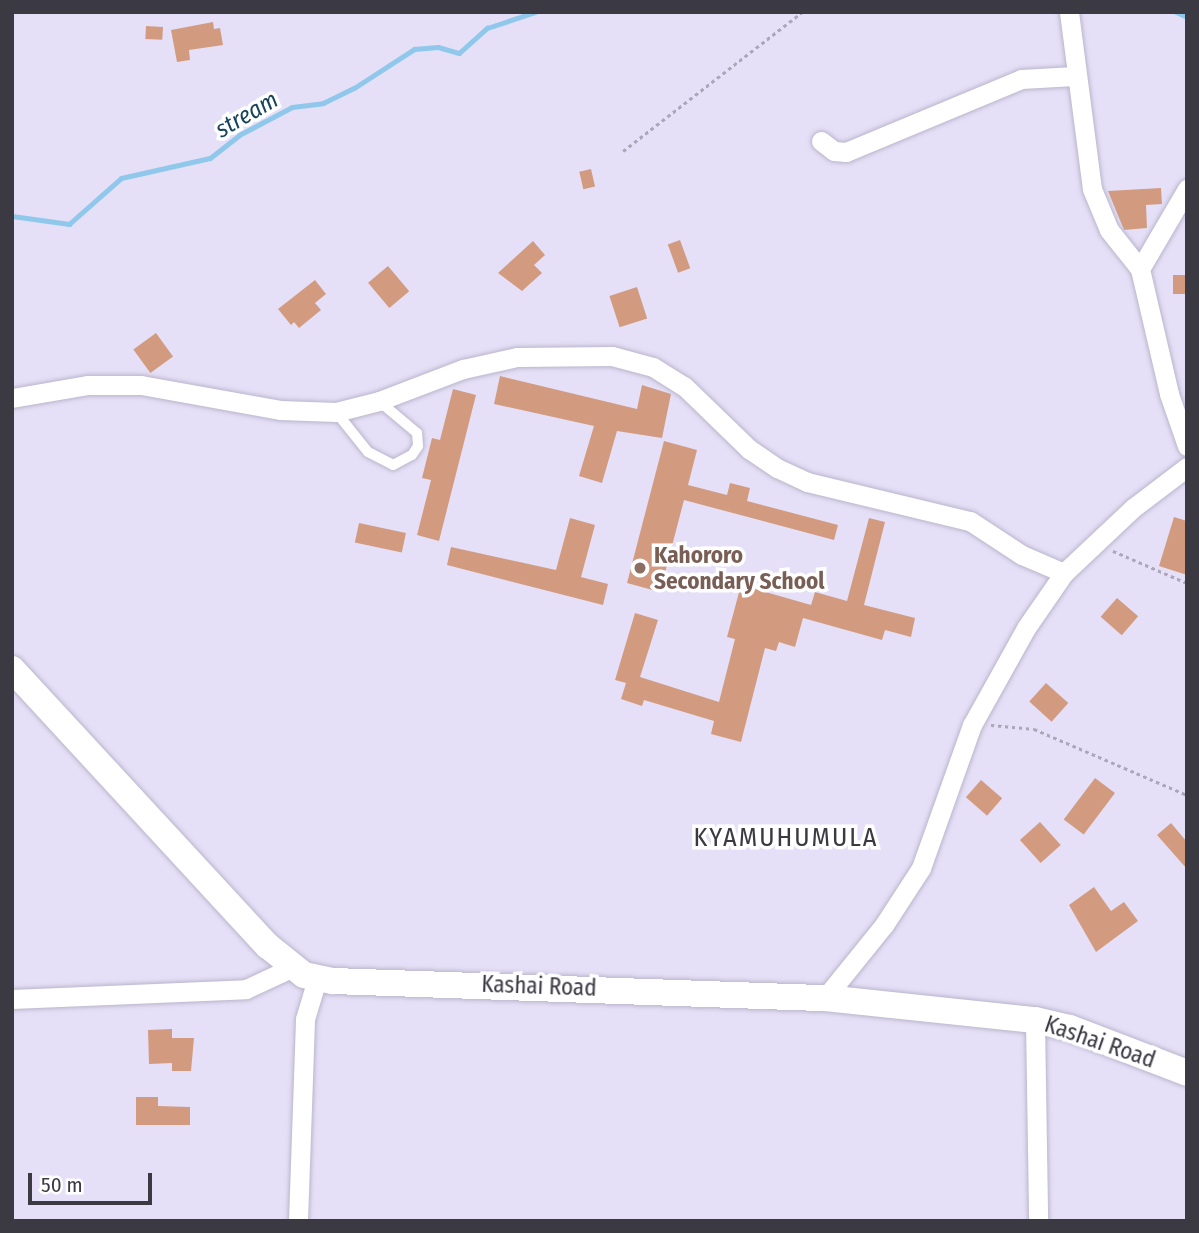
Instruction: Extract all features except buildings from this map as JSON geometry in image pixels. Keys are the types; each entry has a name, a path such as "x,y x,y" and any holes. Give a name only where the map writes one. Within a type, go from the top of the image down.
{"street":[{"path":"1069,12 1075,76 1097,207 1140,269 1169,394 1187,446"},
{"path":"821,141 834,151 846,152 1021,79 1075,76"},
{"path":"1140,269 1187,189"},
{"path":"12,397 87,386 141,385 280,410 336,412 379,401 463,369 517,357 612,356 653,367 684,386 749,449 777,468 807,482 970,521 1022,555 1064,573"},
{"path":"825,998 884,925 921,868 972,725 1009,654 1064,573 1093,545 1187,467"},
{"name":"Kashai Road","path":"12,669 291,968 317,979 825,998 1035,1020 1070,1028 1187,1073"},
{"path":"12,999 246,989 291,968"},
{"path":"298,1221 305,1019 317,979"},
{"path":"1035,1020 1038,1221"}],"lane":[{"path":"336,412 368,452 393,466 412,455 418,446 417,433 379,401"}],"path":[{"path":"623,151 802,12"},
{"path":"1093,545 1187,583"},
{"path":"972,725 1034,729 1187,795"}],"waterway":[{"name":"stream","path":"12,216 69,224 121,178 210,158 239,135 292,107 323,103 354,88 414,49 438,47 459,53 487,28 535,12"},
{"name":"stream","path":"1176,12 1187,17"}],"place":[{"name":"Kahororo Secondary School","path":"640,568"}],"district":[{"name":"KYAMUHUMULA","path":"786,838"}]}
